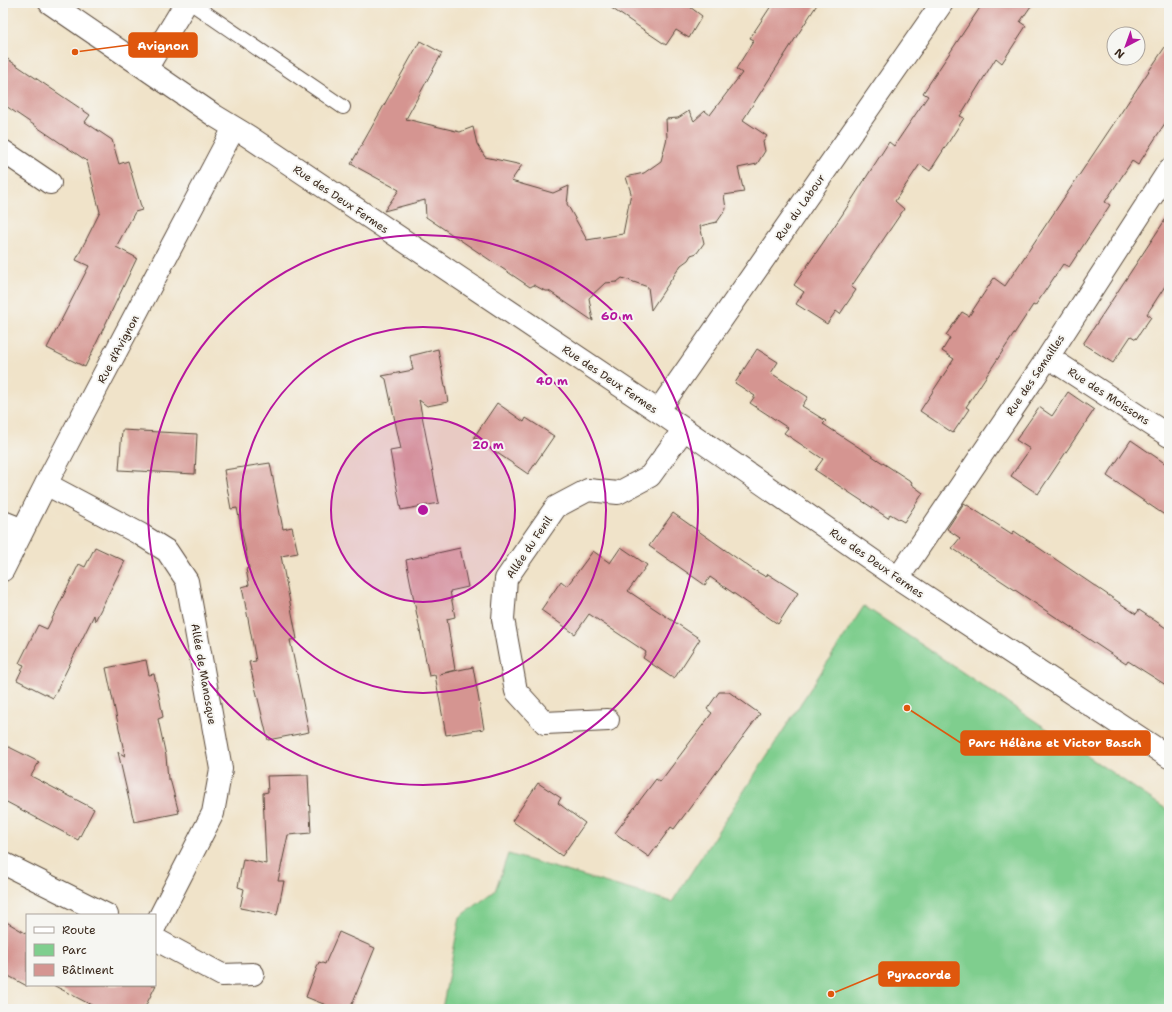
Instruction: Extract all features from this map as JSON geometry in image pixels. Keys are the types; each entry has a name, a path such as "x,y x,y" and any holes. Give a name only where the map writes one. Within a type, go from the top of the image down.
{"street":[{"name":"Rue des Deux Fermes","path":"50,3 234,128 658,410 898,578 1169,757"},
{"path":"146,69 186,3"},
{"name":"Rue du Labour","path":"658,410 942,3"},
{"name":"Rue d'Avignon","path":"3,570 46,484 234,128"},
{"path":"3,151 50,183"},
{"name":"Rue des Semailles","path":"898,578 1048,357 1169,170"},
{"name":"Rue des Moissons","path":"1048,357 1169,436"},
{"name":"Allée du Fenil","path":"608,720 545,723 516,692 503,619 506,579 556,507 588,490 618,493 650,476 684,429"},
{"name":"Allée de Manosque","path":"46,484 140,534 167,551 187,581 221,769 213,813 156,924"},
{"path":"3,522 23,530"},
{"path":"3,863 105,914"},
{"path":"156,940 222,975 253,974"}],"lane":[{"path":"191,3 344,107"}],"green space":[{"path":"864,606 1169,811 1169,1009 442,1009 460,917 495,891 508,854 672,902"}],"building":[{"path":"604,3 692,3 690,7 702,16 689,38 676,30 666,45"},
{"path":"773,3 818,3 743,120 767,136 763,142 765,151 757,164 738,168 744,192 724,195 726,209 717,222 700,226 704,243 697,253 691,255 688,260 681,265 651,310 648,287 622,278 617,282 605,283 589,298 593,321 549,291 545,291 534,285 530,287 426,217 425,200 384,211 399,190 351,164 420,41 442,53 406,119 460,132 473,127 477,144 485,157 522,165 511,181 553,193 569,186 567,204 587,240 623,234 631,193 626,177 644,173 661,161 667,138 666,119 678,118 689,111 694,121 705,111 710,115 742,73 736,69 754,40 750,38"},
{"path":"983,3 1033,3 1020,22 1026,26 1002,63 996,58 960,116 964,118 930,171 920,164 895,201 904,209 851,287 856,290 840,314 836,311 827,324 796,304 804,292 794,285 842,215 889,142 894,146 928,96 923,93"},
{"path":"1169,41 1169,117 1138,165 1132,161 1105,202 1110,205 1069,267 1063,264 1035,306 1033,305 966,407 969,409 953,433 920,411 954,359 942,351 950,338 946,335 962,312 969,316 994,278 1005,286"},
{"path":"3,56 90,115 85,122 112,140 119,164 128,161 142,210 135,212 116,247 137,258 85,367 47,348 89,266 76,260 100,212 87,161 3,104"},
{"path":"1169,214 1169,280 1147,314 1151,317 1136,339 1131,336 1113,363 1083,344"},
{"path":"438,349 448,402 427,406 419,400 439,503 401,510 390,451 401,449 386,379 382,376 413,370 410,356"},
{"path":"757,349 778,362 771,373 808,397 802,406 826,421 823,424 912,482 911,484 923,493 904,522 890,514 888,518 815,470 823,459 784,433 788,428 750,403 755,396 735,383"},
{"path":"1068,392 1094,410 1038,494 1011,476 1030,449 1016,440 1039,407 1052,416"},
{"path":"497,403 524,422 526,418 554,436 528,474 474,437"},
{"path":"122,430 197,434 195,474 119,470"},
{"path":"1131,440 1169,466 1169,518 1107,476"},
{"path":"270,463 283,529 292,527 298,553 281,556 297,639 290,640 309,732 268,740 249,662 256,661 242,587 249,585 246,569 249,568 237,508 231,509 224,470"},
{"path":"964,503 1012,534 1014,531 1136,614 1139,610 1169,630 1169,687 1128,661 1126,664 952,548 960,538 947,529"},
{"path":"673,513 752,569 766,577 768,574 798,593 778,624 710,577 705,585 649,546"},
{"path":"95,547 125,561 95,621 94,615 53,698 17,680 24,665 19,663 38,625 47,629 79,564 85,567"},
{"path":"621,547 647,565 628,591 700,639 674,679 643,658 646,652 589,614 575,634 541,610 561,581 567,586 593,551 610,563"},
{"path":"460,548 468,587 450,591 455,617 447,619 455,670 440,674 473,667 484,729 446,735 435,675 429,676 406,560"},
{"path":"146,660 149,675 154,674 160,701 163,717 158,719 166,756 168,779 170,779 179,813 134,822 118,752 125,756 106,668"},
{"path":"719,692 729,692 760,714 674,829 671,827 649,857 615,833 656,779 660,782 712,713 707,709"},
{"path":"3,744 39,762 31,776 94,809 78,840 3,800"},
{"path":"308,775 311,833 288,835 278,881 284,881 277,915 240,908 244,889 238,887 243,859 266,864 263,793 268,792 267,776"},
{"path":"538,783 561,798 558,803 585,823 562,856 512,821"},
{"path":"3,920 26,933 26,985 3,973"},
{"path":"339,932 375,948 350,1009 336,1009 306,997 319,962 325,964"},
{"path":"55,986 156,986 144,1009 99,1009"}],"place":[{"name":"Avignon","path":"75,52"},
{"name":"Parc Hélène et Victor Basch","path":"907,708"},
{"name":"Pyracorde","path":"831,994"}]}
